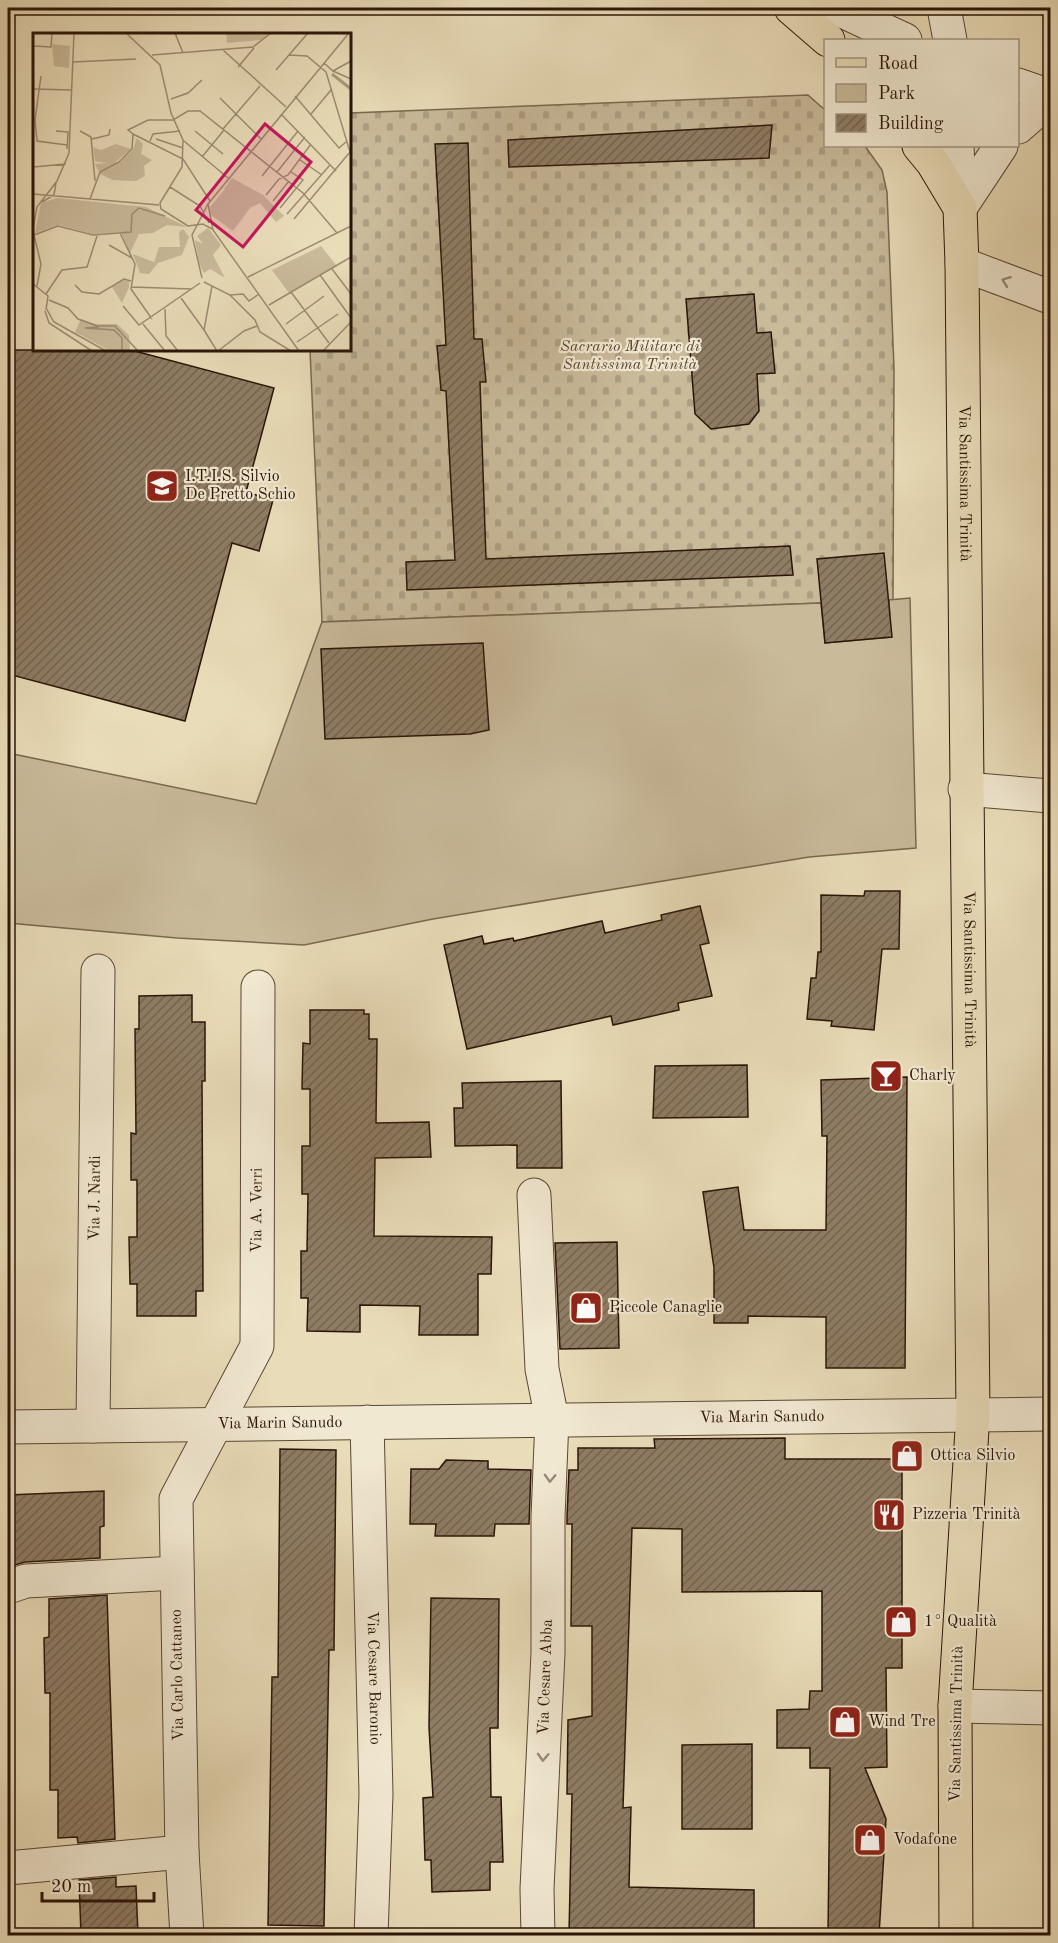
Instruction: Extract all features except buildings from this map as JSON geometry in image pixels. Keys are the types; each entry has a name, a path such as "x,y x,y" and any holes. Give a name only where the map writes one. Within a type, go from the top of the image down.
{"main road":[{"path":"791,8 827,39"},
{"path":"920,147 933,163 960,208"},
{"name":"Via Santissima Trinità","path":"956,1935 955,1706 973,1413 960,208"}],"street":[{"path":"836,8 903,39"},
{"path":"944,8 950,39"},
{"path":"1019,86 1050,98 1019,125"},
{"name":"Via Santissima Trinità","path":"957,147 960,208"},
{"path":"960,208 1000,147"},
{"path":"962,264 1050,297"},
{"path":"965,789 1050,796"},
{"name":"Via J. Nardi","path":"93,1426 98,971"},
{"name":"Via A. Verri","path":"217,1424 257,1347 258,987"},
{"path":"534,1195 542,1369 552,1419"},
{"name":"Via Marin Sanudo","path":"8,1427 973,1413 1050,1414"},
{"name":"Via Cesare Abba","path":"538,1935 537,1889 548,1653 548,1517 552,1419"},
{"name":"Via Cesare Baronio","path":"367,1422 376,1794 371,1935"},
{"name":"Via Carlo Cattaneo","path":"187,1935 182,1852 176,1499 217,1424"},
{"path":"8,1587 26,1581 177,1573"},
{"path":"955,1706 1050,1708"},
{"path":"8,1868 182,1852"}],"green space":[{"name":"Sacrario Militare di Santissima Trinità","path":"808,95 824,109 824,147 866,147 882,170 887,192 894,368 893,600 889,600 892,637 825,643 821,603 322,622 310,351 351,351 351,113"},
{"path":"910,598 916,848 809,857 433,919 304,945 177,938 8,923 8,753 256,804 322,622 821,603 825,643 891,637 889,600"}],"place":[{"name":"I.T.I.S. Silvio De Pretto Schio","path":"162,486"},
{"name":"Charly","path":"886,1076"},
{"name":"Piccole Canaglie","path":"586,1308"},
{"name":"Ottica Silvio","path":"907,1456"},
{"name":"Pizzeria Trinità","path":"889,1515"},
{"name":"1° Qualità","path":"901,1622"},
{"name":"Wind Tre","path":"845,1722"},
{"name":"Vodafone","path":"870,1840"}]}
